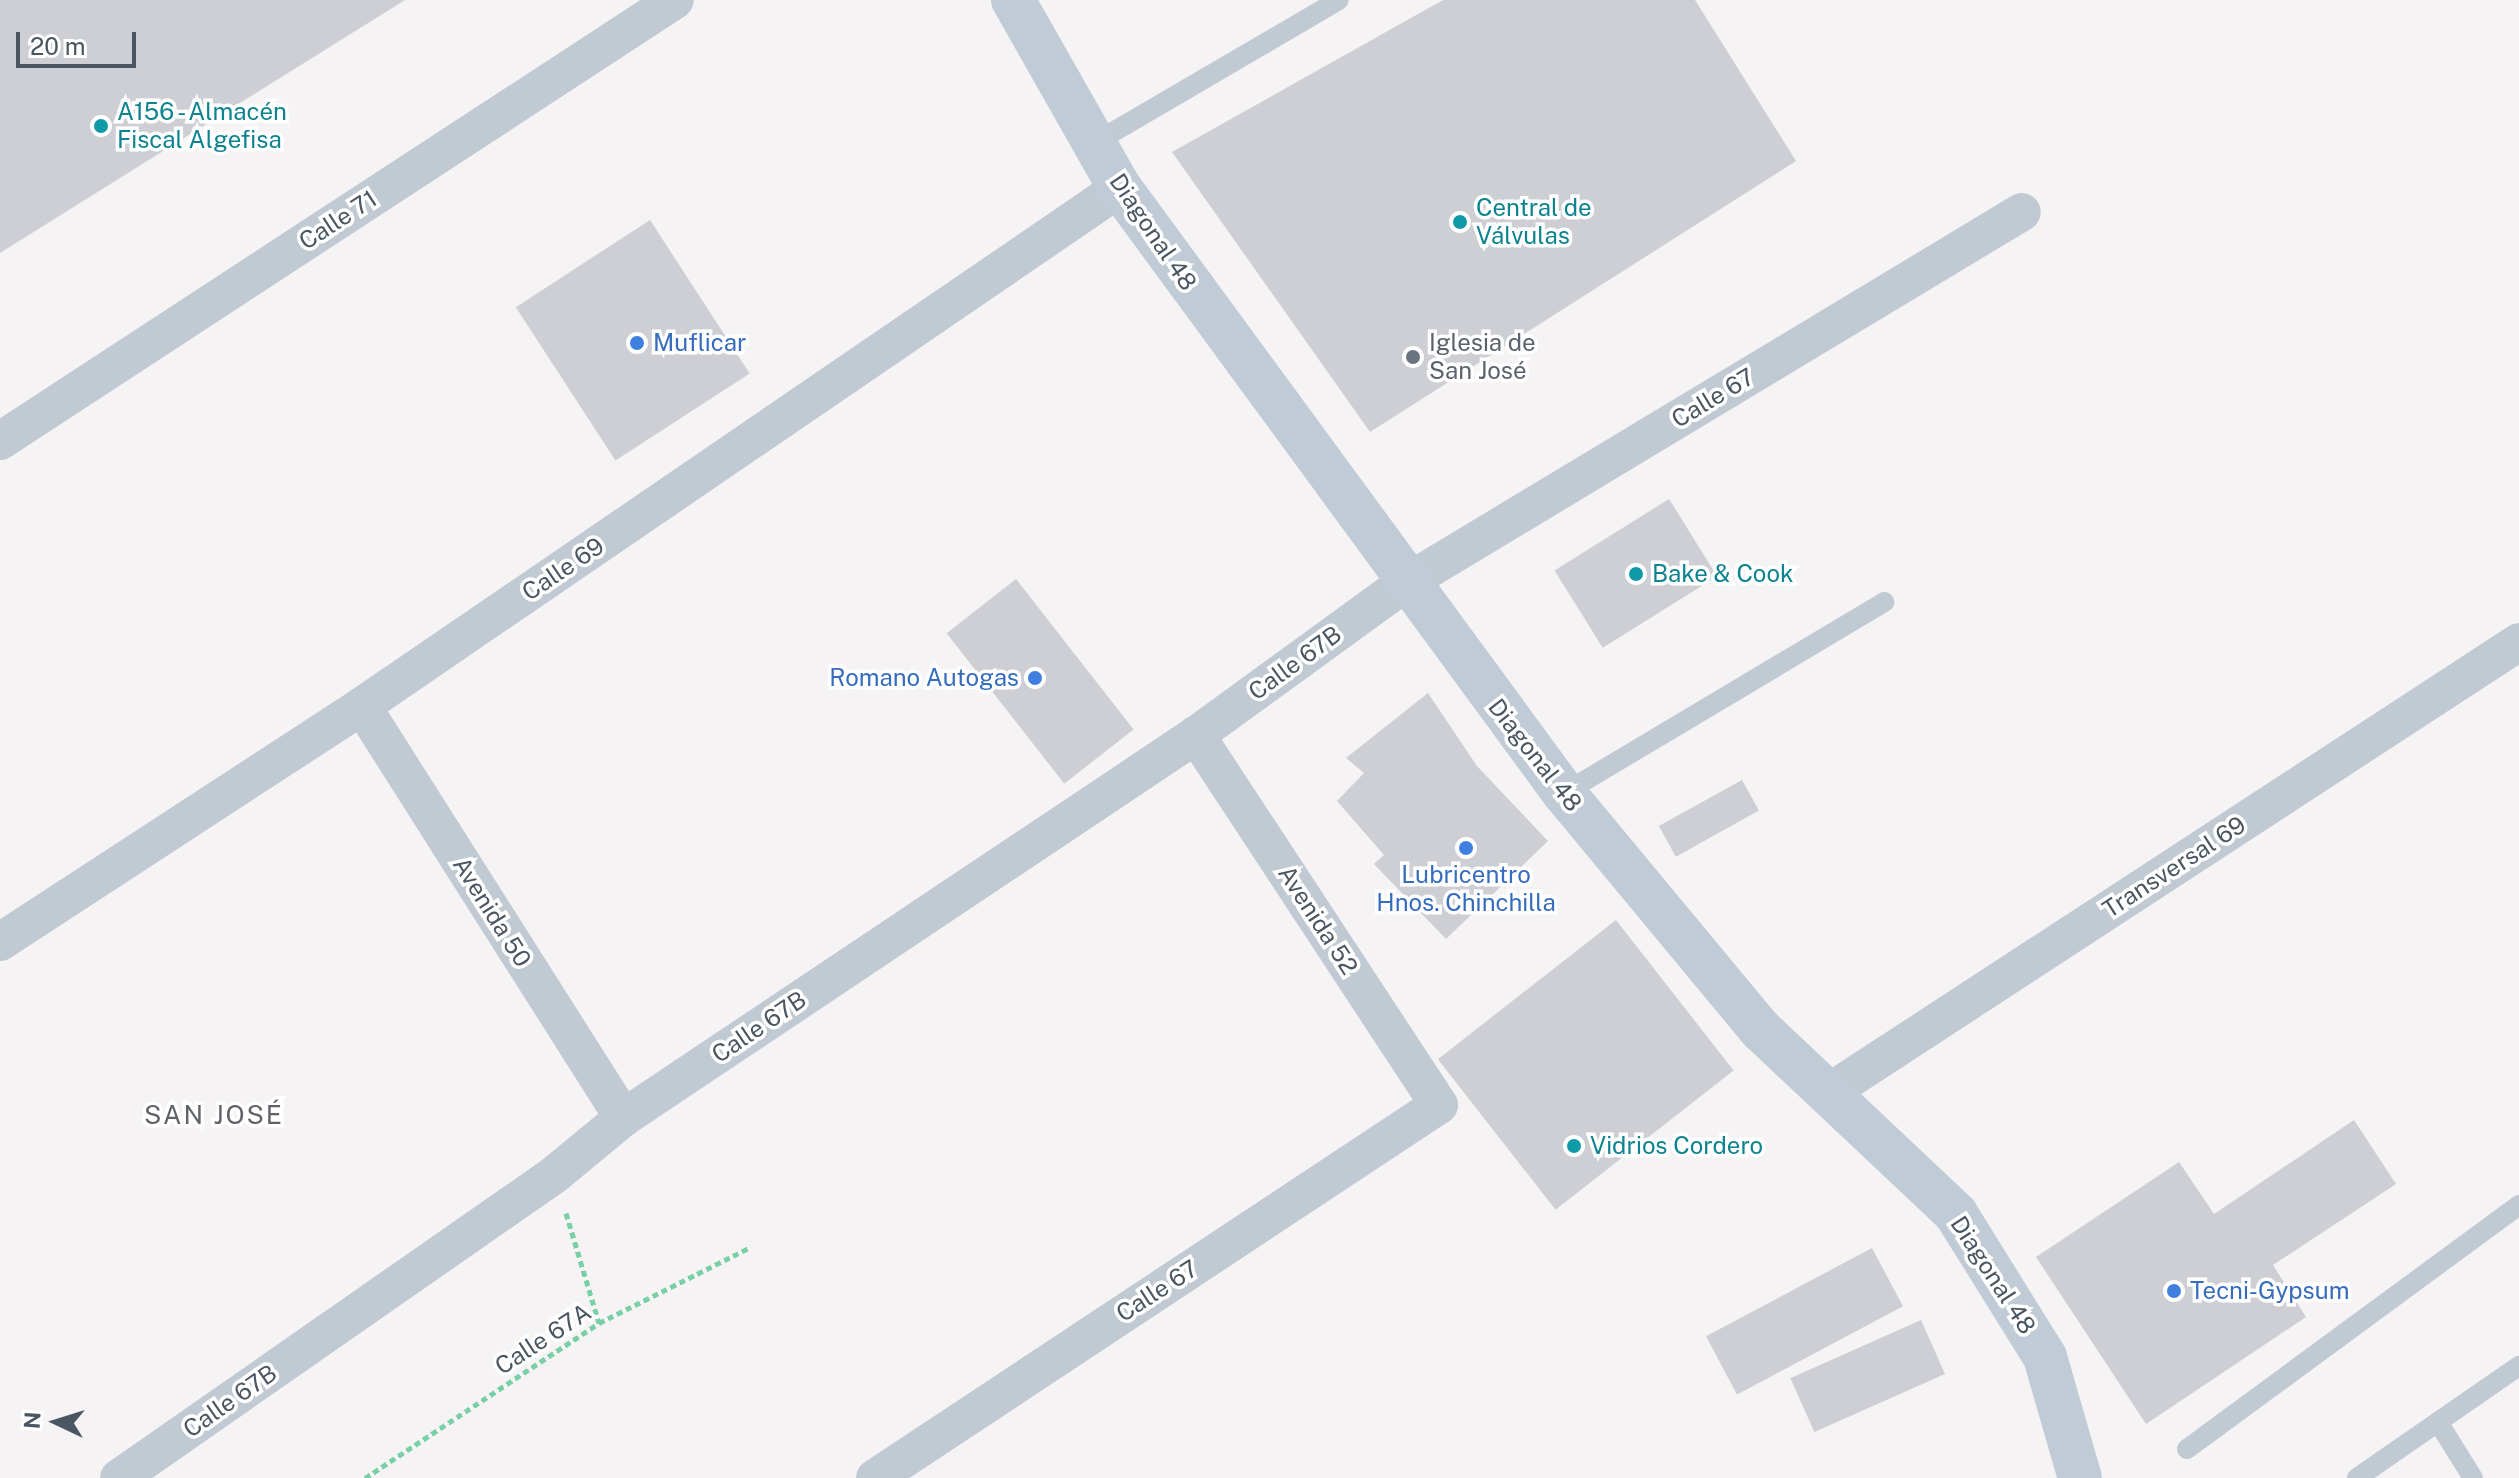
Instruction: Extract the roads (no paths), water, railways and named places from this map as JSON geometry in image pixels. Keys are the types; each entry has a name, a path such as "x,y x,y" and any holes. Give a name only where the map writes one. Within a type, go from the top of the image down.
{"street":[{"name":"Calle 71","path":"0,441 675,0"},
{"name":"Diagonal 48","path":"1013,0 1120,188 1404,584 1564,793 1750,1018 1956,1214 2045,1357 2080,1478"},
{"name":"Calle 69","path":"0,942 362,706 1120,188"},
{"name":"Calle 67","path":"1404,584 2022,212"},
{"name":"Calle 67B","path":"119,1478 554,1175 623,1118 1196,735 1404,584"},
{"name":"Transversal 69","path":"1828,1093 2519,642"},
{"name":"Avenida 50","path":"362,706 623,1118"},
{"name":"Avenida 52","path":"1196,735 1439,1105"},
{"name":"Calle 67","path":"875,1478 1439,1105"}],"lane":[{"path":"1096,142 1339,0"},
{"path":"1564,793 1884,602"},
{"path":"2187,1449 2519,1205"},
{"path":"2357,1478 2519,1366"},
{"path":"2438,1422 2473,1478"}],"place":[{"name":"A156 - Almacén Fiscal Algefisa","path":"101,126"},
{"name":"Central de Válvulas","path":"1460,222"},
{"name":"Muflicar","path":"637,343"},
{"name":"Iglesia de San José","path":"1413,357"},
{"name":"Bake & Cook","path":"1636,574"},
{"name":"Romano Autogas","path":"1035,678"},
{"name":"Lubricentro Hnos. Chinchilla","path":"1466,848"},
{"name":"Vidrios Cordero","path":"1574,1146"},
{"name":"Tecni-Gypsum","path":"2174,1291"}],"district":[{"name":"SAN JOSÉ","path":"214,1115"}]}
